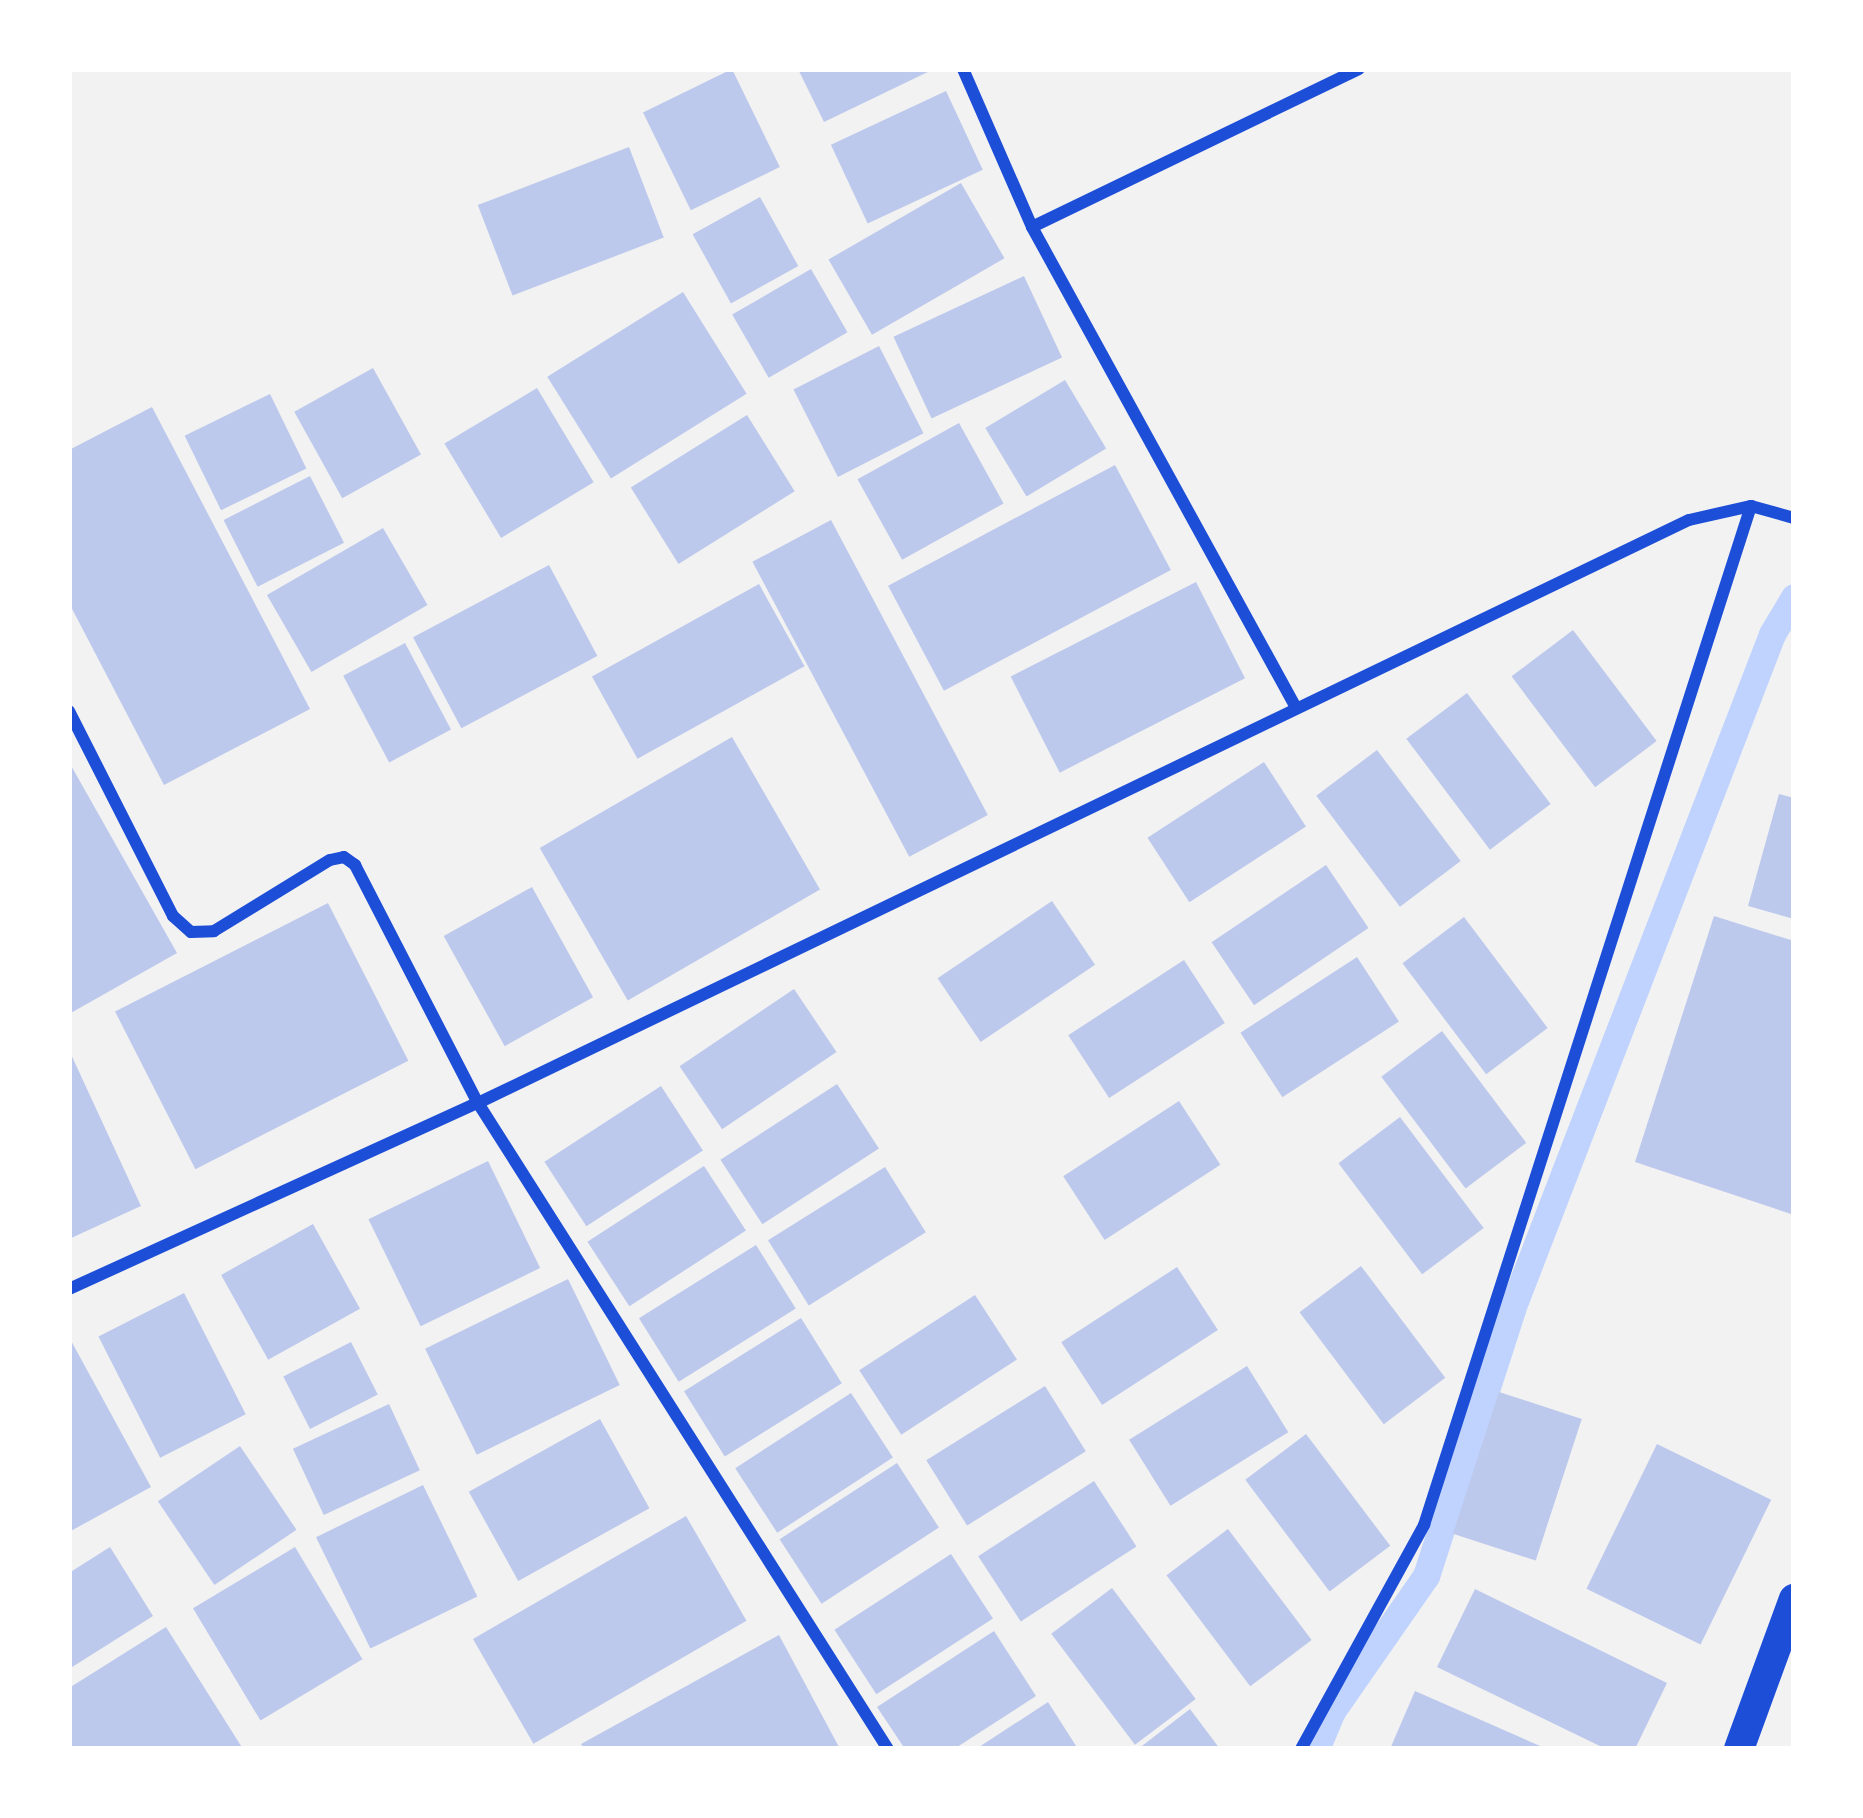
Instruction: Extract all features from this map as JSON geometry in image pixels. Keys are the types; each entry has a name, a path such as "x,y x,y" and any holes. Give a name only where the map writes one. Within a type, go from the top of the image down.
{"main road":[{"path":"1739,1749 1794,1599"}],"street":[{"path":"963,69 1032,227 1294,704"},
{"path":"1032,227 1359,69"},
{"path":"1301,1749 1424,1525 1751,506"},
{"path":"69,1289 478,1102 1294,704 1689,520 1751,506 1794,518"},
{"path":"69,711 172,916 191,932 214,931 330,860 356,865 478,1102 888,1749"}],"building":[{"path":"732,69 780,167 691,210 643,112"},
{"path":"798,69 934,69 824,122"},
{"path":"946,91 983,170 868,224 831,145"},
{"path":"629,147 664,238 513,296 478,205"},
{"path":"961,183 1004,258 872,335 828,260"},
{"path":"760,197 798,266 731,303 693,234"},
{"path":"811,269 848,332 769,378 732,314"},
{"path":"1024,276 1062,358 932,418 893,337"},
{"path":"683,292 747,394 611,479 547,377"},
{"path":"879,346 923,433 838,477 793,390"},
{"path":"373,368 421,455 342,498 294,412"},
{"path":"1065,380 1106,449 1026,496 985,428"},
{"path":"537,388 594,482 501,538 444,444"},
{"path":"270,394 306,469 221,510 185,436"},
{"path":"152,407 310,709 164,785 69,603 69,450"},
{"path":"747,415 795,491 679,564 631,488"},
{"path":"959,423 1004,503 902,560 858,479"},
{"path":"1115,465 1171,570 944,691 888,586"},
{"path":"310,476 344,543 258,587 224,520"},
{"path":"831,520 988,815 909,857 752,562"},
{"path":"383,528 428,605 311,672 267,595"},
{"path":"549,565 597,656 461,728 413,637"},
{"path":"1196,582 1245,678 1060,773 1011,676"},
{"path":"759,584 805,666 638,759 592,677"},
{"path":"1573,630 1657,741 1595,787 1512,676"},
{"path":"405,643 451,730 389,762 343,676"},
{"path":"1467,693 1551,804 1490,850 1406,739"},
{"path":"732,737 820,889 628,1000 540,848"},
{"path":"1377,750 1461,861 1400,907 1316,796"},
{"path":"69,762 177,953 69,1014"},
{"path":"1264,762 1306,827 1189,902 1147,838"},
{"path":"1779,794 1794,798 1794,919 1748,906"},
{"path":"1326,865 1368,928 1254,1005 1212,942"},
{"path":"532,887 593,997 505,1046 444,936"},
{"path":"1052,901 1095,965 981,1042 938,978"},
{"path":"328,903 408,1061 195,1169 115,1012"},
{"path":"1714,916 1794,941 1794,1215 1635,1162"},
{"path":"1464,917 1548,1028 1486,1074 1403,963"},
{"path":"1357,957 1399,1022 1282,1097 1240,1033"},
{"path":"1184,960 1225,1023 1109,1098 1068,1035"},
{"path":"794,989 836,1052 722,1129 680,1066"},
{"path":"1442,1031 1526,1143 1466,1189 1381,1077"},
{"path":"69,1050 141,1206 69,1239"},
{"path":"837,1084 879,1149 762,1224 720,1160"},
{"path":"661,1086 703,1151 586,1226 544,1162"},
{"path":"1179,1101 1220,1165 1105,1240 1063,1176"},
{"path":"1400,1117 1484,1228 1422,1274 1339,1163"},
{"path":"488,1161 540,1268 421,1326 368,1219"},
{"path":"704,1166 746,1231 629,1306 587,1242"},
{"path":"885,1167 926,1232 809,1305 768,1240"},
{"path":"313,1224 360,1309 268,1360 221,1275"},
{"path":"756,1245 796,1309 679,1382 639,1318"},
{"path":"1361,1266 1445,1378 1384,1424 1300,1312"},
{"path":"1177,1267 1218,1330 1102,1405 1061,1342"},
{"path":"568,1279 620,1385 477,1455 425,1349"},
{"path":"184,1293 246,1414 160,1458 98,1337"},
{"path":"975,1295 1017,1360 901,1435 859,1370"},
{"path":"801,1318 842,1383 725,1456 684,1391"},
{"path":"69,1337 151,1487 69,1532"},
{"path":"351,1342 378,1395 310,1429 283,1377"},
{"path":"1247,1366 1288,1432 1170,1506 1129,1440"},
{"path":"1045,1386 1086,1451 967,1525 926,1460"},
{"path":"1499,1392 1582,1419 1536,1561 1453,1534"},
{"path":"851,1393 893,1458 777,1533 735,1468"},
{"path":"389,1404 420,1470 324,1515 293,1449"},
{"path":"600,1419 649,1508 518,1581 469,1492"},
{"path":"1306,1434 1390,1546 1330,1592 1245,1480"},
{"path":"1657,1444 1771,1500 1701,1644 1586,1589"},
{"path":"240,1446 296,1530 214,1585 158,1501"},
{"path":"897,1463 939,1528 822,1604 780,1539"},
{"path":"1094,1481 1136,1546 1021,1622 978,1556"},
{"path":"423,1485 477,1596 370,1649 316,1537"},
{"path":"686,1516 747,1621 533,1744 473,1639"},
{"path":"1228,1529 1312,1640 1250,1686 1167,1575"},
{"path":"110,1547 153,1616 69,1669 69,1573"},
{"path":"295,1547 362,1659 260,1721 193,1608"},
{"path":"951,1554 993,1619 876,1694 834,1630"},
{"path":"1112,1588 1196,1699 1135,1745 1051,1634"},
{"path":"1475,1589 1667,1683 1635,1749 1606,1749 1437,1667"},
{"path":"166,1627 243,1749 69,1749 69,1688"},
{"path":"994,1631 1036,1696 954,1749 905,1749 877,1707"},
{"path":"779,1635 840,1749 584,1749 581,1744"},
{"path":"1415,1691 1547,1749 1390,1749"},
{"path":"1048,1702 1078,1749 976,1749"},
{"path":"1190,1709 1220,1749 1138,1749"}],"waterway":[{"path":"1316,1749 1332,1711 1426,1576 1512,1309 1772,634 1794,597"}]}
